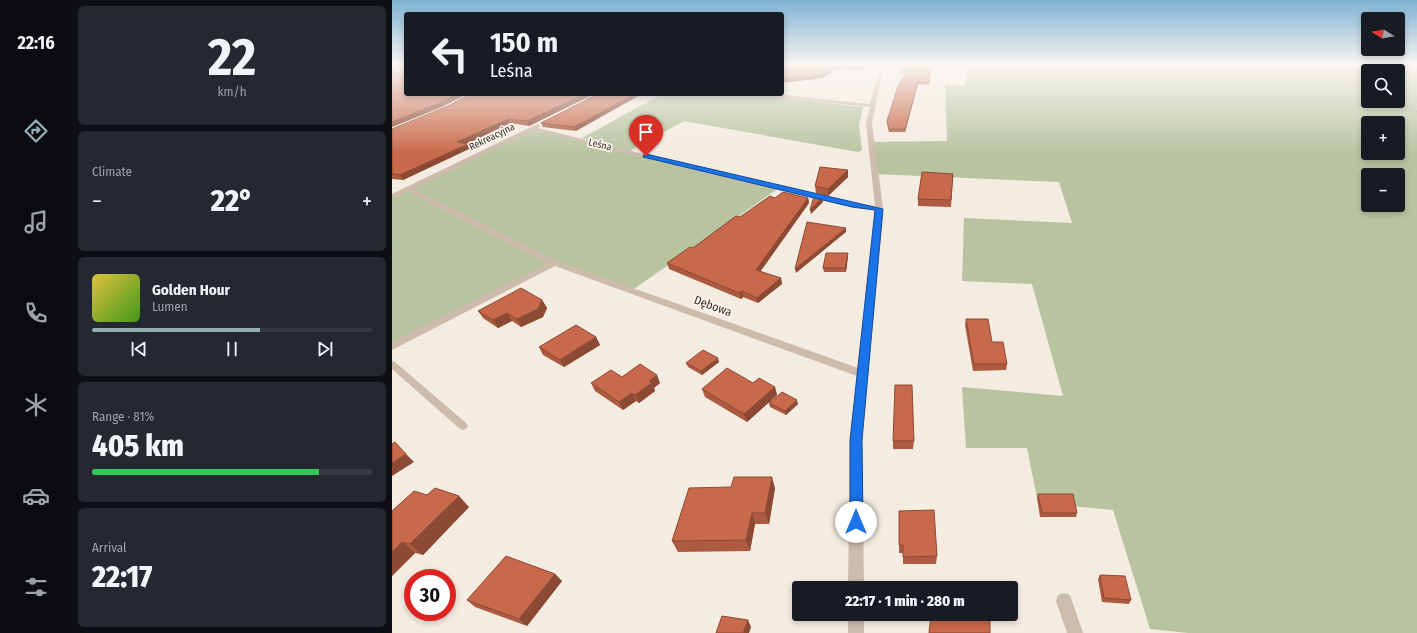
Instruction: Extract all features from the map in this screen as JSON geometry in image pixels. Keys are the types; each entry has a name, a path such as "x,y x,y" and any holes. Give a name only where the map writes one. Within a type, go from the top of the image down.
{"street":[{"path":"856,581 856,440 879,209 869,123 875,95"},
{"path":"779,96 872,106"},
{"name":"Rekreacyjna","path":"392,197 546,122"},
{"name":"Leśna","path":"532,128 724,176 852,205 879,209"},
{"name":"Dębowa","path":"408,189 554,263 863,374"},
{"path":"392,346 554,263"},
{"path":"1064,601 1075,633"},
{"path":"856,621 856,633"}],"lane":[{"path":"392,364 463,426"}],"path":[{"path":"1405,107 1417,112"}],"green space":[{"path":"945,95 1361,95 1361,108 1405,108 1405,95 1417,95 1417,633 1188,633 1150,629 1113,510 1038,503 1027,448 966,448 962,387 1063,396 1032,284 962,281 964,218 1072,223 1059,182 875,174 871,142 947,141"},
{"path":"658,96 763,96 863,107 859,126 862,150 858,152 684,121 630,151 582,138"},
{"path":"532,128 779,188 631,291 554,263 392,346 392,197"}],"building":[{"path":"392,95 453,96 442,102 392,122"},
{"path":"895,95 915,95 905,129 889,129 887,121"},
{"path":"467,96 580,96 527,121 508,119 457,142 468,144 400,175 392,174 392,129 448,106"},
{"path":"594,96 630,96 574,127 541,123"},
{"path":"820,167 848,170 828,189 815,186"},
{"path":"922,172 953,174 951,200 918,199"},
{"path":"783,192 808,198 756,270 781,278 757,298 742,291 739,293 667,263 690,247 693,248 736,216 740,217 770,196 775,198"},
{"path":"814,196 822,198 810,210"},
{"path":"807,222 846,228 795,269"},
{"path":"826,253 848,253 845,268 823,268"},
{"path":"521,288 542,300 538,309 517,319 507,313 493,320 478,311"},
{"path":"966,319 988,319 992,342 1003,342 1007,364 974,364"},
{"path":"576,325 596,337 560,360 539,347"},
{"path":"703,350 718,358 701,371 686,363"},
{"path":"640,364 657,375 649,381 652,383 635,395 632,393 619,402 591,383 611,370 622,377"},
{"path":"727,368 753,383 759,378 775,387 744,414 702,389"},
{"path":"895,385 912,385 914,441 893,441"},
{"path":"782,392 797,400 785,411 769,403"},
{"path":"395,442 406,454 392,463 392,444"},
{"path":"734,477 772,477 765,513 752,513 746,540 672,541 689,488 731,487"},
{"path":"435,488 459,496 410,544 402,542 392,552 392,511 414,491 427,495"},
{"path":"1038,494 1073,494 1077,513 1042,513"},
{"path":"934,510 937,556 903,557 903,545 899,545 899,511"},
{"path":"506,556 555,574 519,619 467,600"},
{"path":"1100,575 1125,576 1131,600 1104,598"},
{"path":"722,616 748,620 743,633 716,633"},
{"path":"930,621 990,621 990,633 929,633"}],"route":[{"path":"646,156 852,205 879,209 856,440 856,522"}]}
